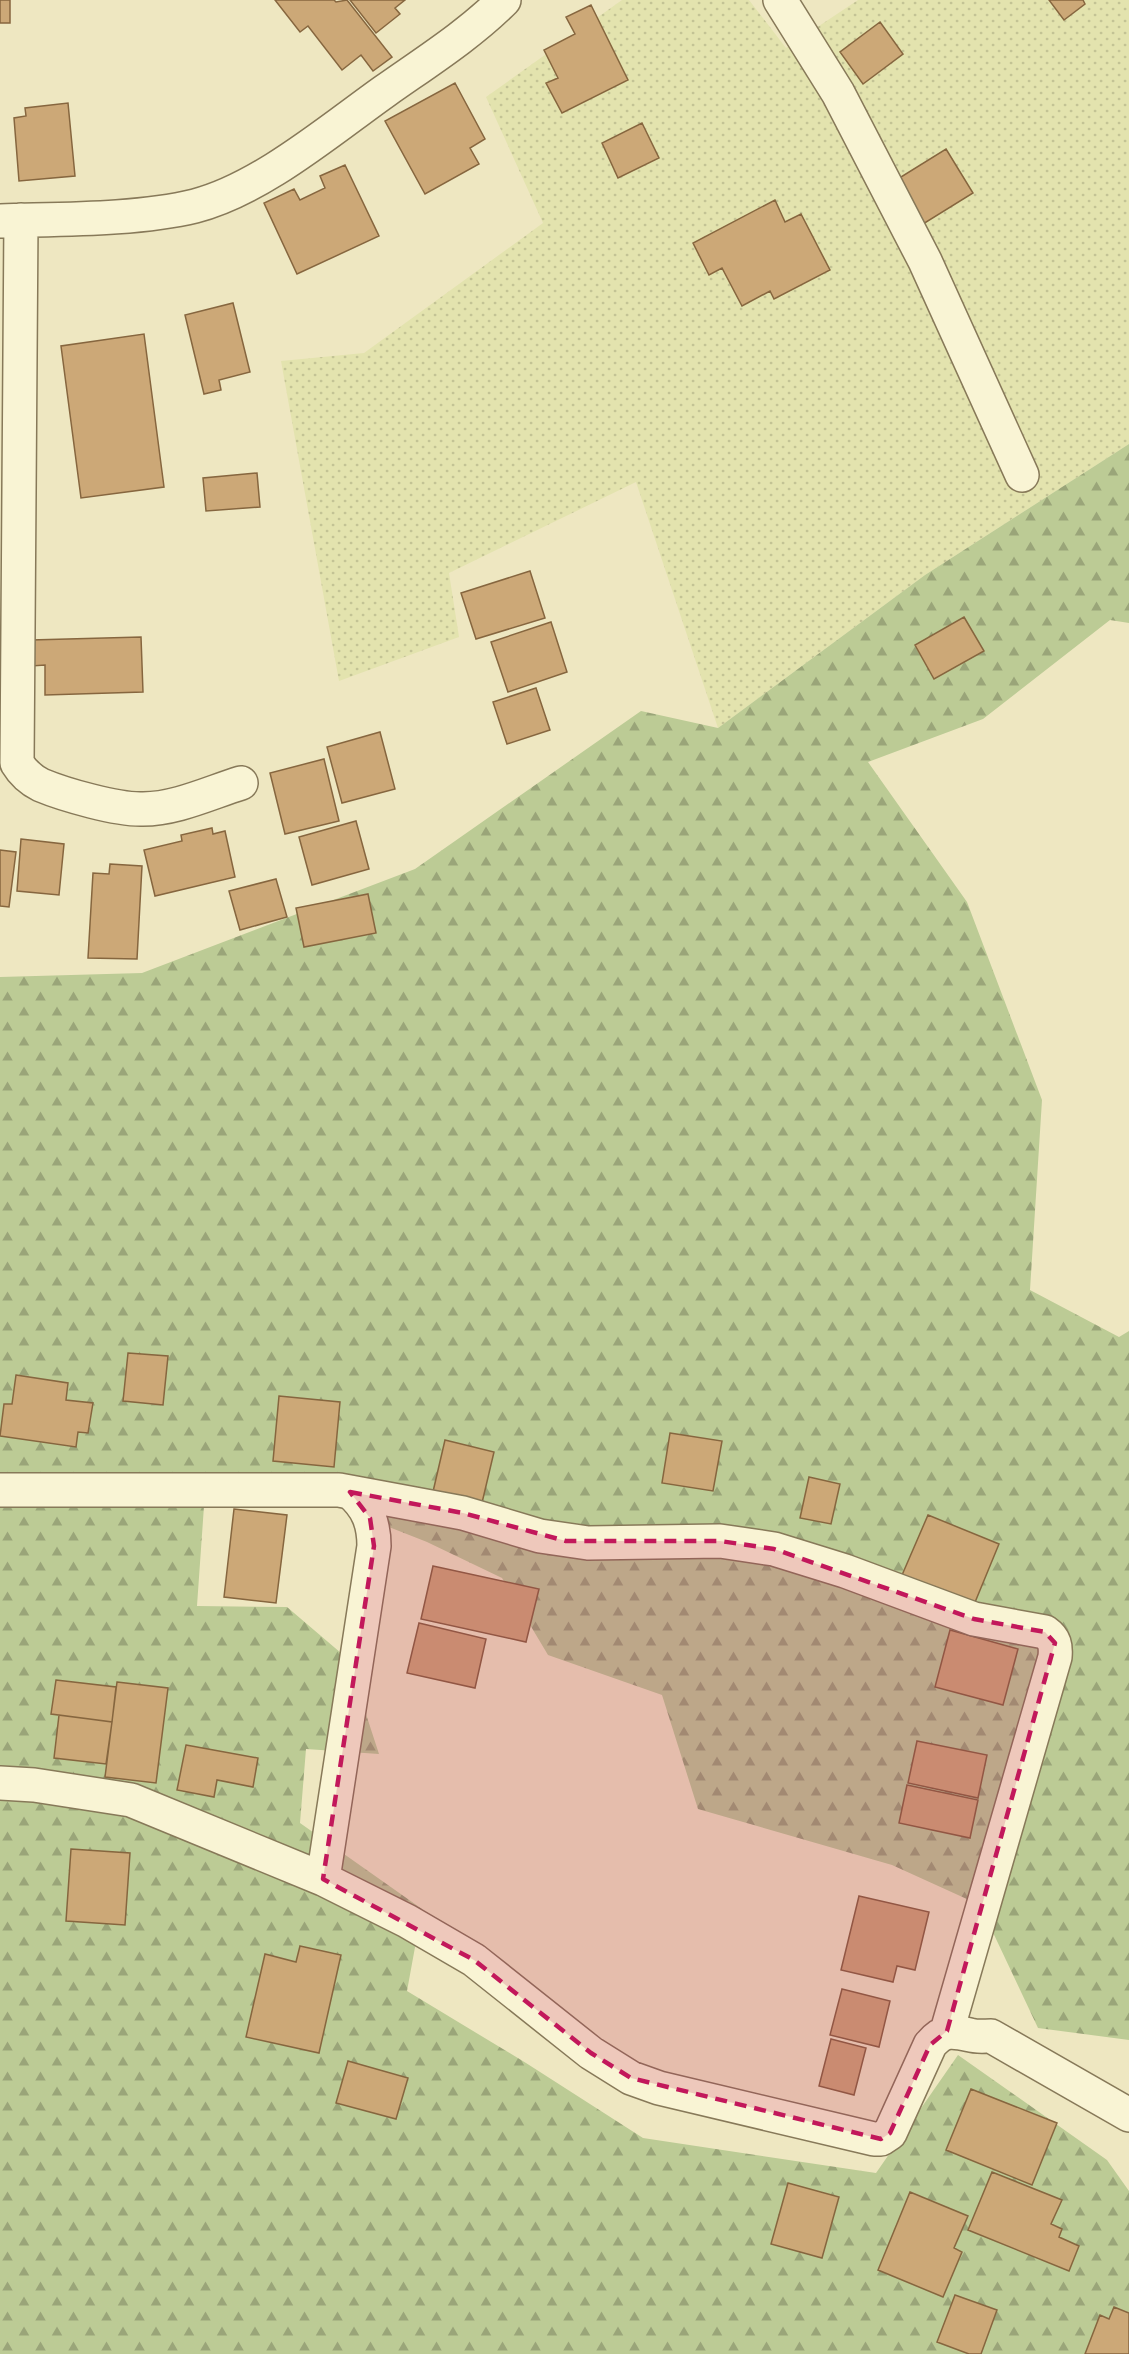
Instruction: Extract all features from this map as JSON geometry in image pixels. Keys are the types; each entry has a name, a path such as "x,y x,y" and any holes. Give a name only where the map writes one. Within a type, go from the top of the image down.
{"street":[{"path":"241,783 171,806 143,809 122,807 39,784 26,775 17,764 10,220 148,214 196,206 239,190 317,140 468,31 504,0"},
{"path":"780,0 838,93 925,261 1022,475"},
{"path":"0,1490 327,1489 463,1513 540,1536 566,1541 720,1541 774,1549 845,1571 974,1619 1044,1632 1055,1643 1054,1657 947,2031"},
{"path":"323,1879 374,1546 374,1531 370,1518 358,1499 350,1492"},
{"path":"0,1783 34,1785 131,1800 323,1879 408,1921 474,1960 591,2053 631,2078 659,2088 881,2139 890,2133 930,2045 937,2036 947,2031 958,2031 972,2036 991,2036 1129,2115"}],"highlighted area":[{"path":"350,1492 463,1513 566,1541 720,1541 774,1549 974,1619 1045,1632 1055,1643 947,2031 930,2045 890,2133 881,2139 631,2078 591,2053 474,1960 323,1879 374,1546 370,1518"}],"green space":[{"path":"622,0 749,0 786,48 858,0 1129,0 1129,444 925,575 718,728 636,482 449,573 459,637 339,681 281,361 364,353 543,223 486,97"},
{"path":"1129,444 1129,623 1110,620 983,719 868,762 967,902 1042,1100 1030,1290 1119,1337 1129,1331 1129,2040 1038,2028 980,1905 892,1865 698,1809 662,1695 548,1655 502,1578 427,1542 305,1494 204,1506 197,1606 287,1607 348,1659 379,1754 306,1749 300,1823 422,1909 407,1991 526,2063 643,2138 876,2173 958,2055 1107,2160 1129,2191 1129,2354 0,2354 0,977 142,973 415,869 641,711 718,728 925,575"}],"building":[{"path":"0,0 10,0 10,23 0,23"},
{"path":"275,0 334,0 336,2 347,0 392,57 373,71 361,55 342,70 308,26 300,32"},
{"path":"350,0 405,0 395,8 400,14 376,33"},
{"path":"1049,0 1083,0 1085,4 1064,20"},
{"path":"591,5 628,80 562,113 546,83 558,78 544,50 575,34 566,17"},
{"path":"880,22 903,54 863,84 840,52"},
{"path":"455,83 485,139 470,148 479,164 425,194 385,121"},
{"path":"68,103 75,176 19,181 14,118 26,116 25,108"},
{"path":"642,123 659,158 618,178 602,143"},
{"path":"946,149 973,193 915,229 888,185"},
{"path":"345,165 379,236 297,274 264,203 294,189 300,200 325,188 320,176"},
{"path":"775,200 785,222 801,214 830,270 774,299 770,291 742,306 722,268 709,275 693,243"},
{"path":"233,303 250,372 219,380 221,390 204,394 185,315"},
{"path":"144,334 164,487 81,498 61,346"},
{"path":"257,473 260,507 206,511 203,478"},
{"path":"530,571 545,618 476,639 461,593"},
{"path":"964,617 984,651 934,679 915,645"},
{"path":"551,622 567,672 508,692 491,642"},
{"path":"141,637 143,692 45,695 45,665 31,666 31,640"},
{"path":"536,688 550,730 507,744 493,702"},
{"path":"380,732 395,789 342,803 327,747"},
{"path":"324,759 339,821 285,834 270,773"},
{"path":"356,821 369,869 312,885 299,837"},
{"path":"212,828 213,834 225,831 235,877 155,896 144,850 182,841 181,835"},
{"path":"21,839 64,844 59,895 17,891"},
{"path":"0,850 16,852 9,907 0,906"},
{"path":"110,864 142,866 137,959 88,958 93,873 109,874"},
{"path":"276,879 287,917 240,930 229,891"},
{"path":"368,894 376,933 304,947 296,908"},
{"path":"128,1353 168,1356 163,1405 123,1401"},
{"path":"16,1375 68,1383 66,1400 93,1403 88,1433 78,1432 76,1447 0,1436 4,1404 12,1404"},
{"path":"279,1396 340,1402 334,1467 273,1461"},
{"path":"670,1433 722,1441 713,1491 662,1483"},
{"path":"445,1440 494,1452 481,1507 432,1496"},
{"path":"809,1477 840,1484 831,1524 800,1518"},
{"path":"234,1509 287,1515 276,1603 224,1597"},
{"path":"928,1515 999,1544 971,1612 899,1582"},
{"path":"433,1566 539,1589 526,1642 421,1619"},
{"path":"419,1623 486,1639 475,1688 407,1673"},
{"path":"950,1630 1018,1649 1003,1705 935,1687"},
{"path":"56,1680 116,1687 112,1722 51,1714"},
{"path":"117,1682 168,1688 156,1783 105,1777"},
{"path":"59,1715 112,1722 106,1764 54,1758"},
{"path":"917,1741 987,1755 978,1798 908,1783"},
{"path":"186,1745 258,1758 253,1787 217,1780 214,1797 177,1790"},
{"path":"907,1785 978,1800 970,1838 899,1823"},
{"path":"71,1849 130,1853 125,1925 66,1921"},
{"path":"859,1896 929,1912 915,1970 897,1966 893,1982 841,1970"},
{"path":"300,1946 341,1955 319,2053 246,2037 265,1954 296,1962"},
{"path":"842,1989 890,2001 879,2047 830,2035"},
{"path":"831,2039 866,2048 854,2095 819,2086"},
{"path":"348,2061 408,2078 396,2119 336,2103"},
{"path":"971,2089 1057,2123 1032,2185 946,2150"},
{"path":"992,2172 1062,2200 1051,2224 1062,2229 1059,2237 1079,2246 1069,2271 968,2230"},
{"path":"788,2183 839,2197 822,2258 771,2244"},
{"path":"910,2192 968,2216 954,2248 962,2252 943,2297 878,2270"},
{"path":"955,2295 997,2310 981,2354 969,2354 937,2342"},
{"path":"1114,2307 1129,2313 1129,2354 1085,2354 1100,2315 1109,2319"}]}
